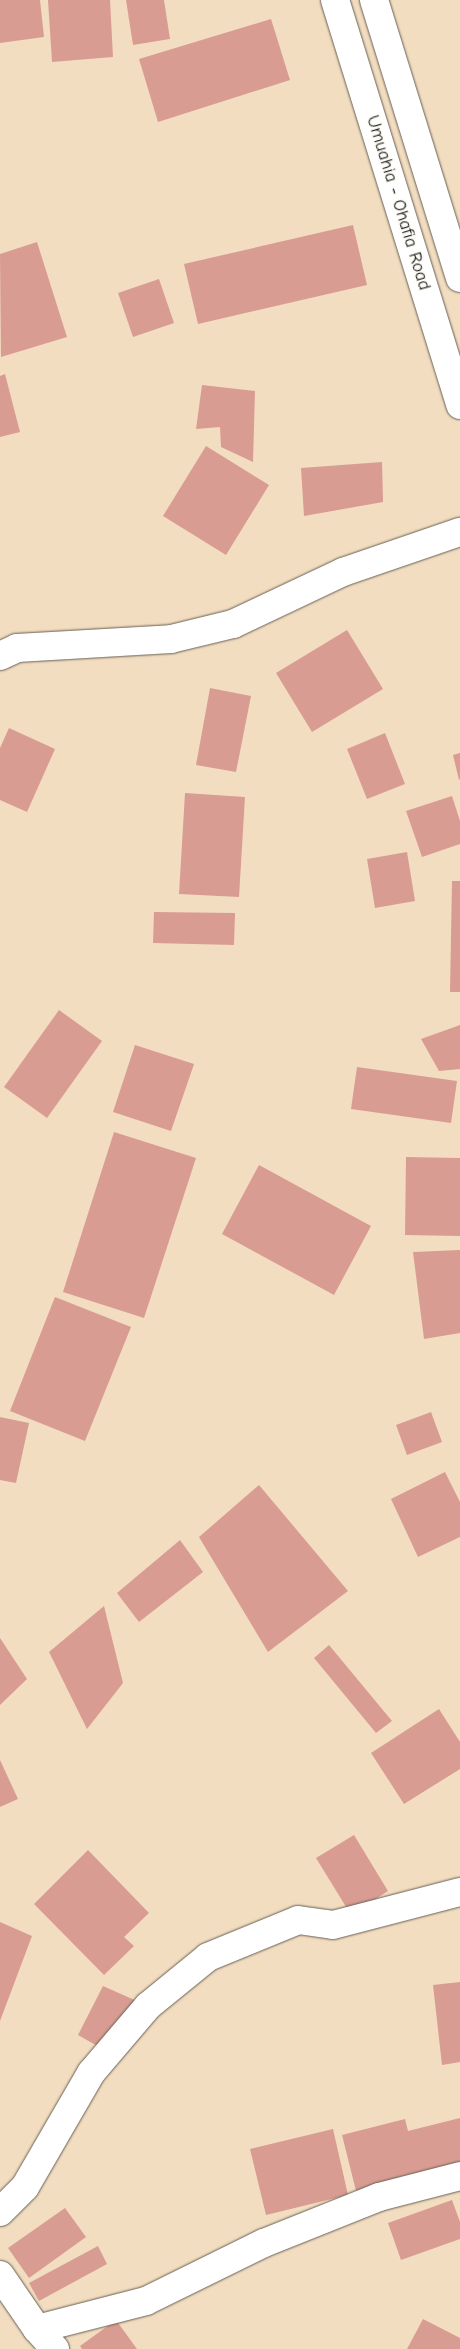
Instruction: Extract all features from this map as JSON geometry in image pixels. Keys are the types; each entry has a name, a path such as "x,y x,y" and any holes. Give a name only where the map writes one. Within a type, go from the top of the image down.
{"street":[{"name":"Umuahia - Ohafia Road","path":"336,0 460,405"},
{"name":"Umuahia - Ohafia Road","path":"374,0 460,278"},
{"path":"0,656 17,648 172,639 233,624 343,572 460,532"},
{"path":"0,2212 25,2187 91,2073 148,2006 208,1957 298,1920 333,1925 460,1892"},
{"path":"37,2329 146,2302 264,2243 379,2197 460,2176"},
{"path":"0,2275 37,2329 55,2349"}],"building":[{"path":"0,0 40,0 44,37 0,43"},
{"path":"48,0 110,0 113,57 52,62"},
{"path":"126,0 164,0 170,39 133,45"},
{"path":"271,19 290,80 158,122 139,59"},
{"path":"353,225 367,285 198,324 184,264"},
{"path":"37,242 67,337 1,357 0,254"},
{"path":"159,279 174,323 133,337 118,293"},
{"path":"5,374 20,432 0,437 0,376"},
{"path":"202,385 255,391 253,462 221,447 220,427 196,429"},
{"path":"206,446 269,485 226,555 163,516"},
{"path":"382,462 383,502 304,516 301,468"},
{"path":"347,630 383,689 312,732 276,673"},
{"path":"210,688 251,696 236,772 196,765"},
{"path":"9,728 55,749 27,812 0,800 0,748"},
{"path":"385,733 405,784 367,799 347,749"},
{"path":"460,753 460,779 459,780 453,755"},
{"path":"185,793 245,797 239,897 179,894"},
{"path":"452,796 460,821 460,844 422,857 406,811"},
{"path":"407,852 415,901 375,908 367,859"},
{"path":"452,881 460,881 460,992 450,992"},
{"path":"154,912 235,913 234,945 153,943"},
{"path":"59,1010 102,1041 47,1118 4,1087"},
{"path":"460,1025 460,1069 439,1071 421,1039"},
{"path":"135,1045 194,1064 171,1131 113,1112"},
{"path":"357,1067 457,1081 451,1123 351,1109"},
{"path":"114,1132 196,1158 144,1318 63,1292"},
{"path":"406,1157 460,1158 460,1236 405,1235"},
{"path":"259,1165 371,1226 334,1295 222,1234"},
{"path":"460,1250 460,1333 424,1339 413,1252"},
{"path":"55,1297 131,1327 85,1441 10,1411"},
{"path":"431,1412 442,1442 407,1455 396,1425"},
{"path":"0,1417 29,1423 16,1483 0,1480"},
{"path":"445,1472 460,1502 460,1537 418,1557 391,1499"},
{"path":"259,1485 348,1591 268,1652 199,1537"},
{"path":"180,1540 203,1572 139,1622 117,1593"},
{"path":"104,1606 123,1683 87,1729 49,1652"},
{"path":"0,1638 27,1679 0,1705"},
{"path":"329,1645 392,1721 376,1733 314,1658"},
{"path":"439,1709 460,1742 460,1769 404,1804 371,1753"},
{"path":"0,1760 18,1799 0,1807"},
{"path":"354,1835 388,1891 351,1915 316,1858"},
{"path":"88,1850 149,1913 124,1937 134,1946 104,1975 34,1904"},
{"path":"0,1922 32,1936 0,2021"},
{"path":"460,1982 460,2062 442,2065 433,1985"},
{"path":"103,1986 148,2006 108,2052 78,2035"},
{"path":"460,2118 460,2170 357,2195 342,2135 405,2119 408,2131"},
{"path":"333,2129 348,2195 266,2215 250,2149"},
{"path":"452,2200 460,2222 460,2239 401,2260 388,2223"},
{"path":"65,2208 86,2237 29,2278 8,2248"},
{"path":"98,2246 107,2264 39,2301 29,2283"},
{"path":"423,2319 460,2338 460,2349 407,2349"},
{"path":"116,2320 137,2349 82,2349 80,2346"}]}
